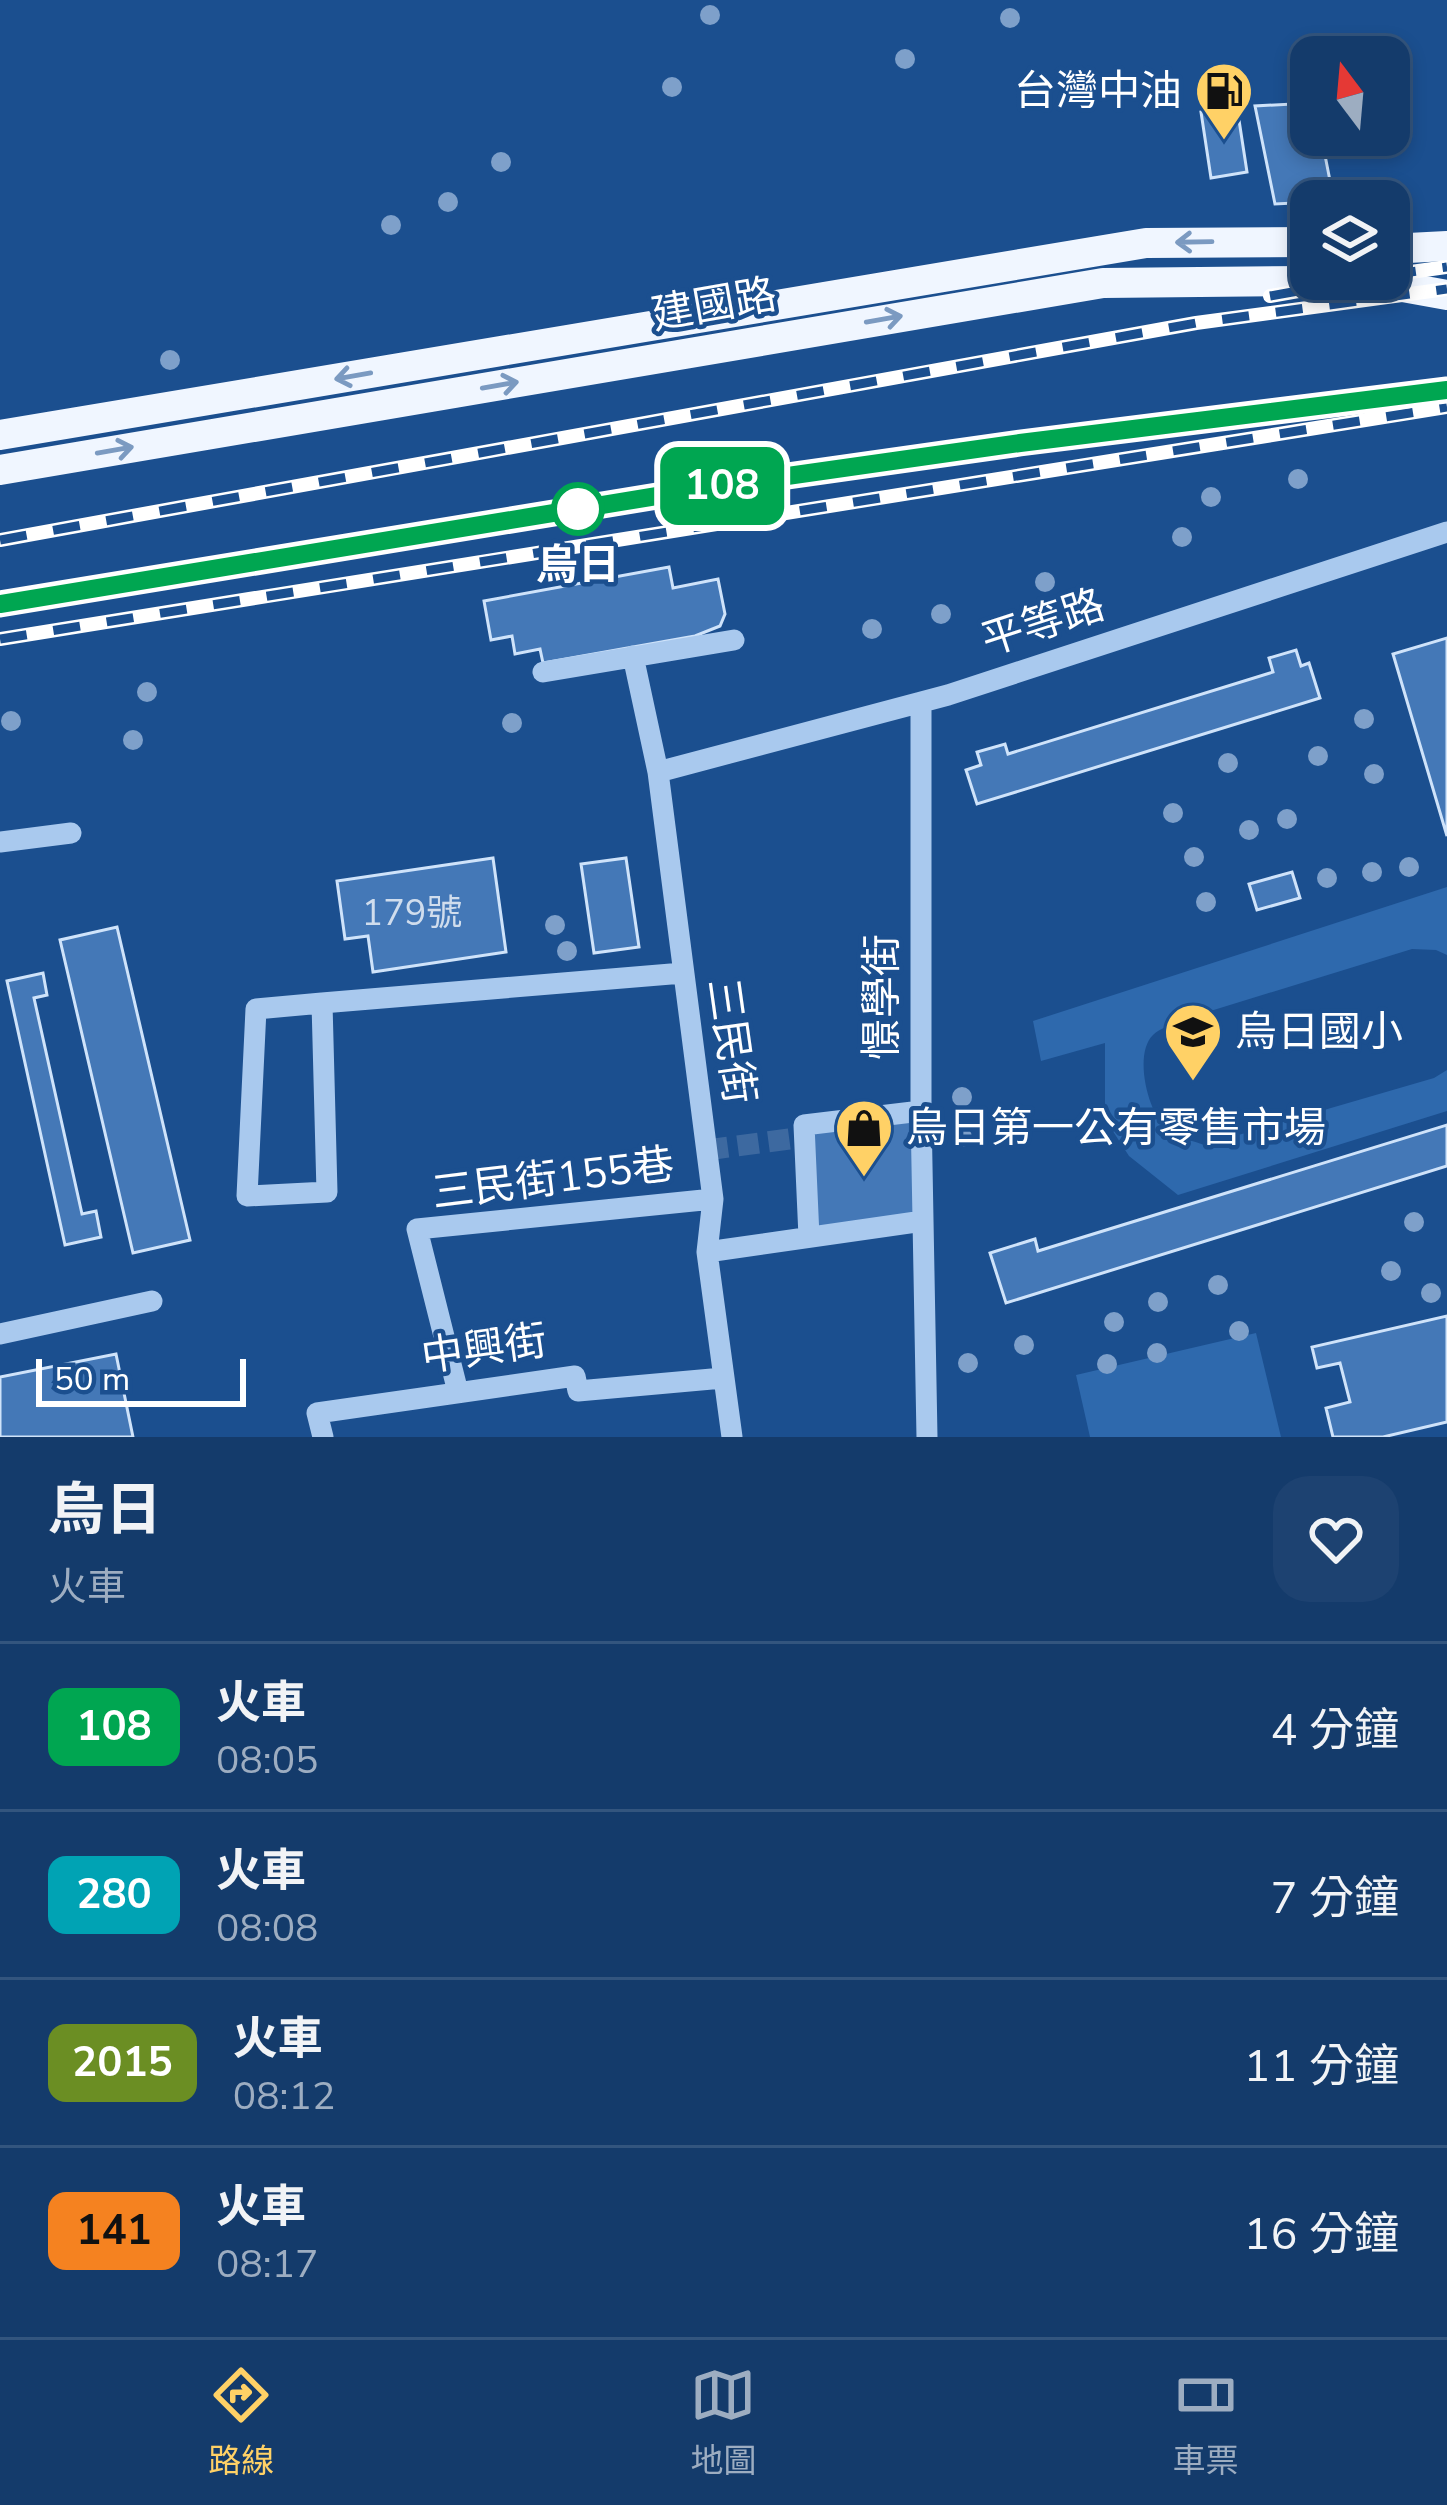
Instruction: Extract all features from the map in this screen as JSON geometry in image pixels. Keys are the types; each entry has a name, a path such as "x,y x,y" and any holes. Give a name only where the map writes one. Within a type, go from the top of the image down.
{"main road":[{"name":"建國路","path":"0,435 1145,243 1290,242"},
{"path":"1410,248 1447,246"},
{"name":"建國路","path":"0,470 1103,283 1386,284 1447,295"}],"street":[{"name":"平等路","path":"658,772 921,702 1447,532"},
{"path":"543,672 734,640"},
{"name":"三民街","path":"633,656 658,772 713,1198 707,1252 732,1437"},
{"name":"憬學街","path":"921,702 927,1437"},
{"path":"0,842 71,833"},
{"path":"322,1003 327,1192 247,1196 256,1009 322,1003 683,974"},
{"path":"809,1238 804,1125 921,1111"},
{"name":"三民街155巷","path":"458,1392 418,1229 713,1198"},
{"path":"707,1252 923,1221"},
{"path":"0,1334 152,1301"},
{"name":"中興街","path":"323,1437 317,1413 458,1392 575,1376 578,1391 723,1378"}],"shaded area":[{"path":"1447,887 1447,955 1412,949 1178,1021 1153,1035 1144,1070 1149,1099 1161,1123 1177,1136 1204,1145 1434,1078 1447,1070 1447,1111 1178,1195 1129,1156 1105,1119 1105,1043 1041,1061 1033,1021"},
{"path":"1256,1333 1281,1437 1090,1437 1076,1375"}],"building":[{"path":"1290,104 1290,156 1325,156 1330,180 1290,180 1290,203 1275,204 1255,106"},
{"name":"台灣中油","path":"1237,107 1247,172 1211,178 1201,112"},
{"path":"669,567 673,588 718,579 725,614 720,626 695,636 543,663 540,649 515,654 512,636 491,640 484,601"},
{"path":"1447,638 1447,836 1393,654"},
{"path":"1296,650 1301,666 1309,663 1320,698 977,804 966,770 981,765 977,752 1005,744 1008,754 1273,672 1269,658"},
{"path":"493,858 506,952 373,972 368,936 345,939 337,881"},
{"path":"626,858 639,947 594,953 581,864"},
{"path":"1292,872 1300,898 1257,910 1249,884"},
{"path":"117,927 190,1240 133,1253 60,940"},
{"path":"43,973 47,995 34,998 82,1214 96,1211 101,1237 65,1245 7,981"},
{"name":"烏日第一公有零售市場","path":"921,1111 923,1221 809,1237 804,1125"},
{"path":"1447,1125 1447,1166 1006,1303 990,1253 1035,1239 1038,1251"},
{"path":"1447,1316 1447,1422 1383,1437 1333,1437 1326,1408 1350,1402 1340,1363 1317,1368 1312,1347"},
{"path":"116,1354 133,1437 0,1437 0,1377"}],"tunnel":[{"path":"707,1150 804,1137"}],"railway":[{"path":"1410,272 1447,267"},
{"path":"0,540 1196,323 1447,289"},
{"path":"1270,296 1290,292"},
{"path":"0,603 724,485 1423,394"},
{"path":"0,639 1447,407"}],"train":[{"name":"108","path":"0,604 724,485 1447,390"}],"place":[{"name":"台灣中油","path":"1224,142"},
{"name":"烏日","path":"578,509"},
{"name":"烏日國小","path":"1193,1083"},
{"name":"烏日第一公有零售市場","path":"864,1179"}]}
